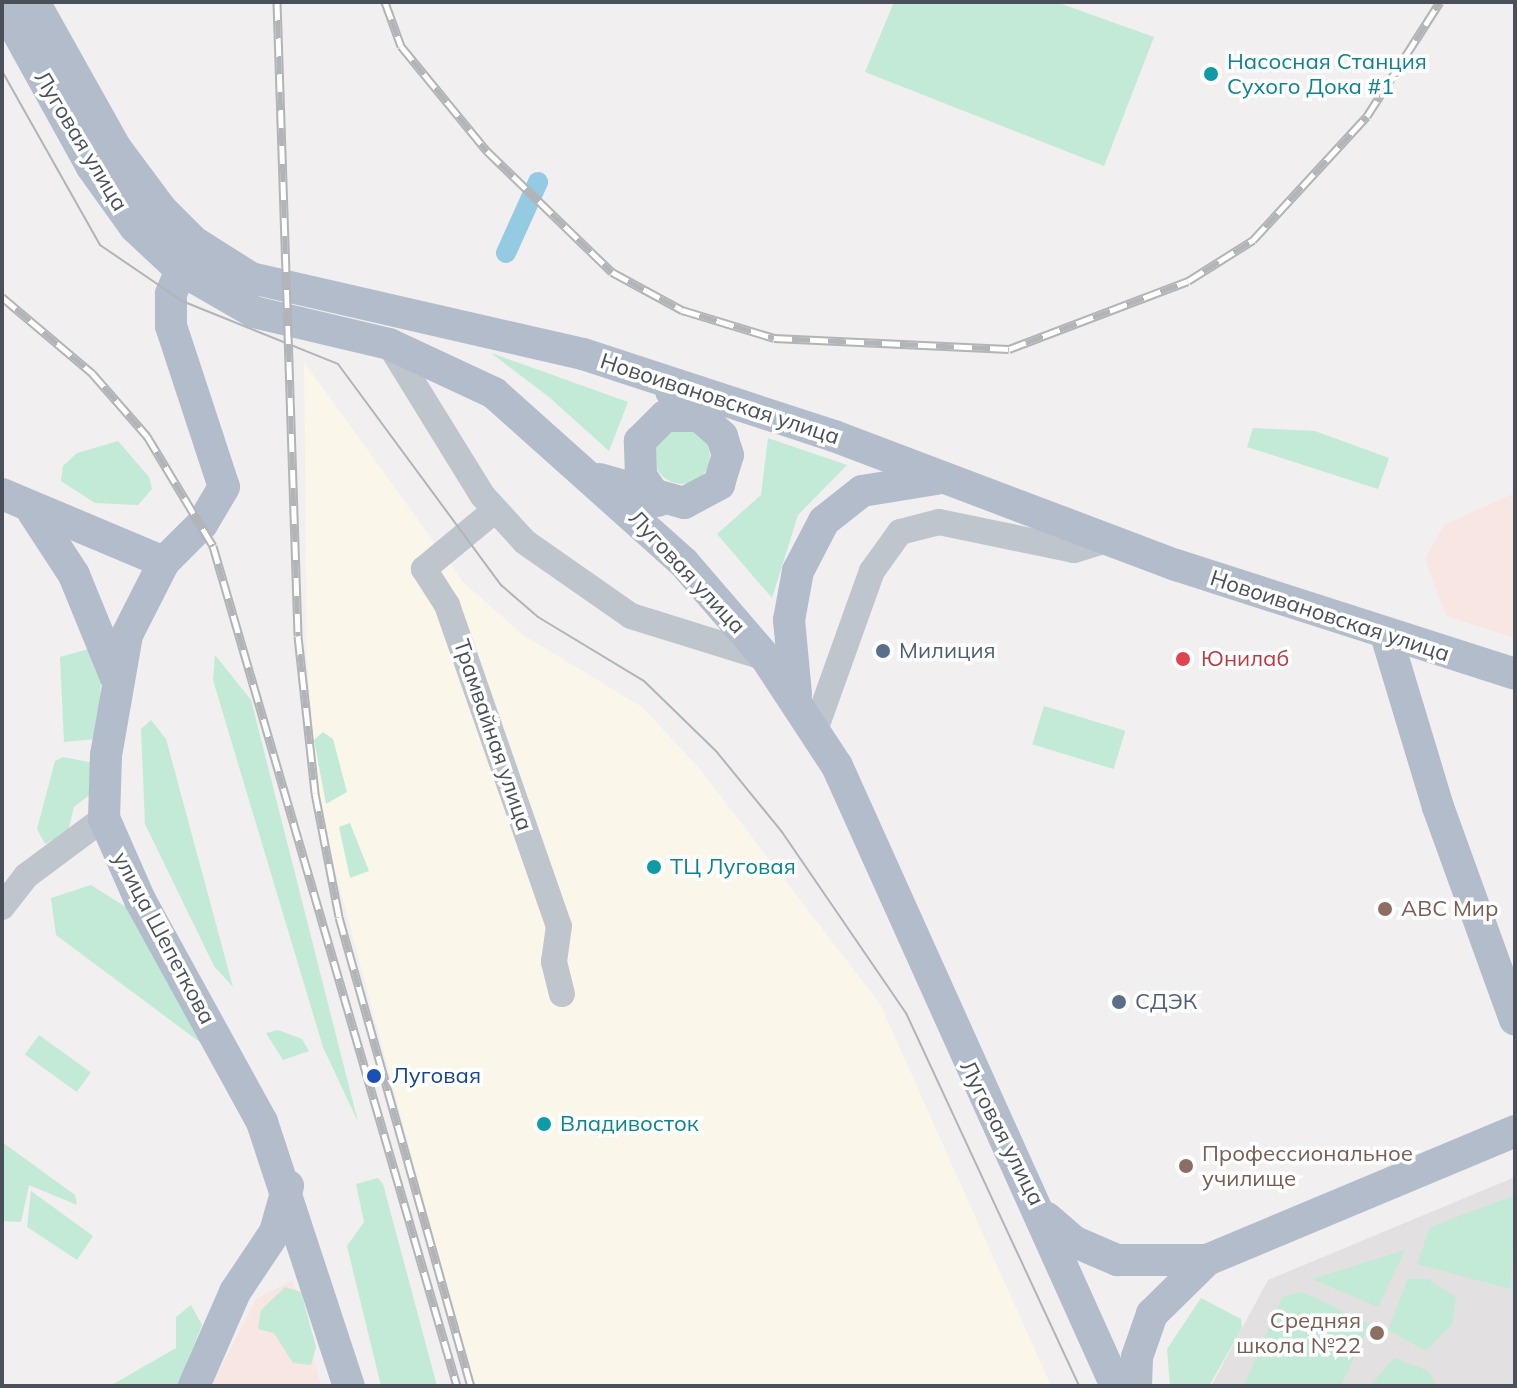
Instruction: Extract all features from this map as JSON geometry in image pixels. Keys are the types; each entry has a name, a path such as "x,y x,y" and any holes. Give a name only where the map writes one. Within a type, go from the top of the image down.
{"main road":[{"name":"Новоивановская улица","path":"34,2 115,147 161,209 194,242 251,278 560,348 951,479 1107,540 1387,638 1515,674"},
{"name":"Луговая улица","path":"2,4 92,167 135,227 181,270 254,312 389,344 494,393 597,479 684,563 766,658 807,717 1042,1213 1116,1386"},
{"name":"улица Шепеткова","path":"181,270 171,294 171,326 224,487 202,524 164,562 127,635 116,678 104,818 140,900 262,1122 312,1257 349,1386"},
{"path":"597,479 694,501 719,484 726,445 700,416 657,379"},
{"path":"684,563 655,494 637,464 646,430 676,413 700,416 756,413"},
{"path":"807,717 789,620 798,571 824,521 882,484 951,479"},
{"path":"2,494 33,512 164,562"},
{"path":"33,512 74,575 116,678"},
{"path":"1387,638 1439,811 1515,1020"},
{"path":"1136,1386 1152,1314 1207,1260 1515,1131"},
{"path":"194,1386 251,1265 275,1232 288,1186"},
{"path":"1042,1213 1075,1242 1117,1260 1207,1260"},
{"path":"251,1265 282,1245 312,1257"}],"street":[{"path":"389,344 494,511 525,542 631,616 766,658"},
{"name":"Трамвайная улица","path":"494,511 424,569 447,605 559,926 554,962 562,994"},
{"path":"807,717 872,571 900,532 939,522 1074,550 1107,540"},
{"path":"2,907 26,876 104,818"}],"shaded area":[{"path":"304,362 463,582 523,635 642,707 699,768 880,1004 1051,1386 473,1386 319,810 307,658"},
{"path":"1515,493 1515,638 1446,616 1425,559 1444,525"},
{"name":"Средняя школа №22","path":"1515,1177 1515,1386 1211,1386 1268,1280"},
{"path":"293,1280 321,1386 212,1386 256,1299"}],"green space":[{"path":"894,2 1056,2 1154,37 1104,166 865,72"},
{"path":"491,353 628,402 609,451 549,397"},
{"path":"682,428 702,436 710,456 702,476 682,484 662,476 654,456 662,436"},
{"path":"1253,428 1315,431 1389,458 1378,489 1247,447"},
{"path":"768,438 847,465 798,515 772,598 717,534 761,495"},
{"path":"118,441 149,477 152,489 138,505 95,503 61,481 63,466 77,453"},
{"path":"92,648 102,669 97,739 64,742 60,657"},
{"path":"215,655 251,700 358,1122 323,1047 213,680"},
{"path":"1044,706 1125,731 1114,769 1032,744"},
{"path":"151,720 166,739 233,987 214,966 145,824 141,729"},
{"path":"323,732 333,739 347,792 326,804 314,740"},
{"path":"63,757 94,763 93,792 74,807 68,832 45,844 37,829 55,761"},
{"path":"350,823 369,871 350,878 339,827"},
{"path":"91,885 129,909 201,1043 56,935 51,898"},
{"path":"278,1030 302,1039 309,1051 283,1060 266,1033"},
{"path":"39,1035 91,1073 77,1092 25,1054"},
{"path":"2,1142 75,1195 77,1205 29,1185 21,1222 2,1221"},
{"path":"378,1178 383,1184 437,1386 381,1386 347,1246 364,1222 356,1184"},
{"path":"31,1191 93,1236 77,1260 27,1227"},
{"path":"1515,1195 1511,1289 1417,1264 1430,1227"},
{"path":"1405,1250 1378,1307 1312,1279"},
{"path":"1408,1279 1428,1279 1456,1297 1452,1324 1426,1351 1388,1330"},
{"path":"285,1287 301,1292 316,1347 311,1365 293,1363 274,1333 258,1329 261,1310"},
{"path":"1302,1292 1369,1324 1341,1386 1244,1386 1282,1297"},
{"path":"1201,1298 1241,1319 1242,1328 1209,1386 1170,1386 1167,1349"},
{"path":"191,1305 202,1325 178,1386 110,1386 176,1348 176,1317"},
{"path":"1394,1358 1428,1371 1438,1386 1370,1386"}],"waterway":[{"path":"506,253 538,182"}],"tram line":[{"path":"2,71 100,245 182,301 338,364 501,585 538,617 644,681 716,751 782,832 906,1013 1079,1386"}],"railway":[{"path":"277,2 298,636 315,793 339,917 471,1386"},
{"path":"385,2 401,46 487,151 612,272 682,310 774,338 1009,349 1188,281 1253,240 1367,116 1440,2"},
{"path":"2,297 92,373 147,436 213,546 457,1386"}],"place":[{"name":"Насосная Станция Сухого Дока #1","path":"1211,74"},
{"name":"Милиция","path":"883,651"},
{"name":"Юнилаб","path":"1183,659"},
{"name":"ТЦ Луговая","path":"654,867"},
{"name":"ABC Мир","path":"1385,909"},
{"name":"СДЭК","path":"1119,1002"},
{"name":"Луговая","path":"374,1076"},
{"name":"Владивосток","path":"544,1124"},
{"name":"Профессиональное училище","path":"1186,1166"},
{"name":"Средняя школа №22","path":"1377,1333"}]}
